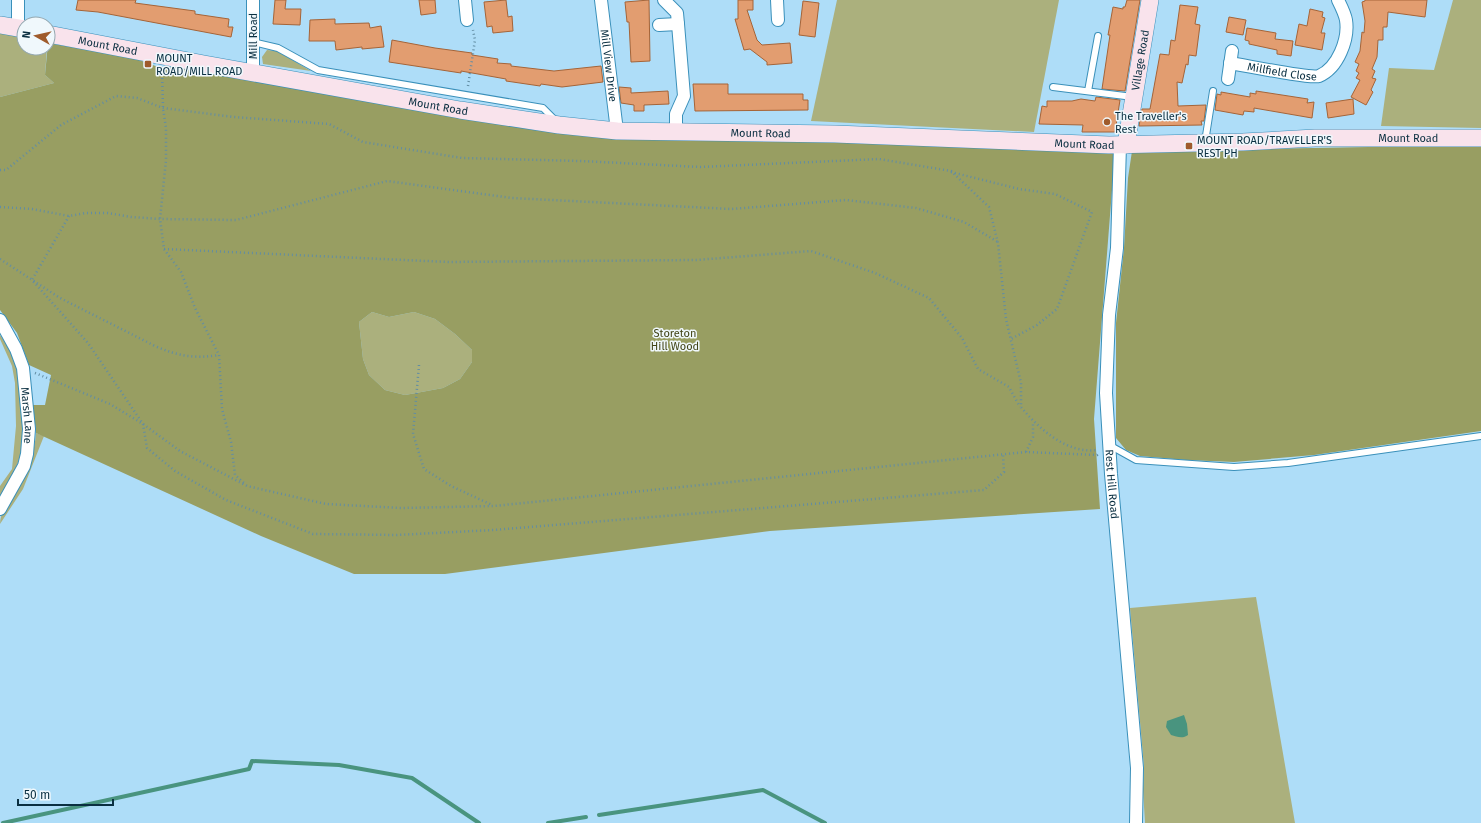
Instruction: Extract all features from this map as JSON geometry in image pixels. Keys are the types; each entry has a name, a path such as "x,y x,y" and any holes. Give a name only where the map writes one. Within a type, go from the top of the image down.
{"main road":[{"name":"Village Road","path":"1124,140 1150,0"},
{"path":"0,25 16,28"},
{"name":"Mount Road","path":"56,36 253,73 452,108 559,125 617,131 834,134 1019,142 1124,140 1205,143 1316,138 1481,138"}],"street":[{"path":"18,0 20,16"},
{"name":"Mill Road","path":"253,0 253,73"},
{"path":"465,0 467,20"},
{"name":"Mill View Drive","path":"601,0 617,131"},
{"path":"664,0 677,13 678,24 684,96 676,114 676,133"},
{"path":"777,0 778,20"},
{"name":"Millfield Close","path":"1228,79 1231,57 1304,75 1319,76 1332,66 1341,52 1346,36 1346,20 1338,0"},
{"path":"659,25 678,24"},
{"name":"Rest Hill Road","path":"1124,140 1117,248 1109,315 1107,377 1108,444 1137,768 1136,823"},
{"name":"Marsh Lane","path":"0,320 16,349 23,368 29,429 28,454 24,466 0,510"}],"lane":[{"path":"1088,91 1098,36"},
{"path":"253,42 278,48 318,70 543,108 559,125"},
{"path":"1053,86 1133,97"},
{"path":"1205,143 1213,91"},
{"path":"1108,444 1136,460 1234,467 1288,463 1481,436"}],"path":[{"path":"466,95 475,40 473,31 467,20"},
{"path":"165,56 161,68 163,108 166,128 166,160 160,220 164,249 181,272 195,308 219,355 222,410 231,442 235,475 246,486"},
{"path":"0,170 6,170 61,125 116,96 137,98 163,108 234,117 329,124 363,142 462,158 581,161 700,167 879,159 951,172 1019,189 1055,194 1092,212 1057,309 1037,325 1011,339"},
{"path":"951,172 989,207 998,243 1006,319 1021,383 1021,407"},
{"path":"0,207 32,209 69,216 86,213 108,213 160,220 236,220 387,181 512,198 731,209 846,200 916,208 964,222 998,243"},
{"path":"32,280 69,216"},
{"path":"164,249 448,262 696,260 811,251 875,273 928,298 962,338 978,369 1009,387 1021,407 1033,422 1056,439 1074,449 1096,451 1108,444"},
{"path":"0,259 60,298 139,339 170,353 190,357 219,355"},
{"path":"32,280 88,343 143,424 147,448 176,471 226,500 312,534 397,535 493,530 984,490 1004,472 1003,455"},
{"path":"419,365 413,434 424,469 452,486 494,506"},
{"path":"23,368 110,404 143,424 180,451 246,486 326,504 401,508 494,506 1026,452 1097,455 1108,444"},
{"path":"1026,452 1033,437 1033,422"}],"shaded area":[{"path":"837,0 1059,0 1034,132 811,121"},
{"path":"1453,0 1481,0 1481,128 1381,126 1389,68 1434,70"},
{"path":"0,33 16,36 16,56 46,56 45,75 54,83 0,97"},
{"path":"267,50 277,51 311,71 263,64 262,57"},
{"path":"372,312 389,317 414,312 435,319 455,334 472,350 472,362 460,379 443,388 405,395 385,390 369,375 363,359 359,322"},
{"path":"0,335 8,347 19,378 24,412 24,429 19,459 0,498 0,486 12,469 16,426 15,383 12,366 0,339"},
{"path":"36,433 44,436 23,489 0,524 4,509 19,486 28,467 33,453"},
{"path":"1256,597 1295,823 1145,823 1143,790 1144,767 1130,608"},
{"path":"1184,715 1188,735 1178,737 1171,735 1166,727 1167,721"}],"green space":[{"name":"Storeton Hill Wood","path":"56,44 118,55 139,60 161,68 178,67 591,136 721,137 1115,152 1094,419 1100,509 770,531 445,574 354,574 261,536 36,433 33,405 45,405 51,375 29,365 17,333 0,310 0,97 54,83 45,75 47,56 56,56","holes":["372,312 389,317 414,312 435,319 455,334 472,350 472,362 460,379 443,388 405,395 385,390 369,375 363,359 359,322"]},
{"path":"1481,145 1481,431 1314,455 1234,462 1140,456 1126,450 1116,438 1116,323 1124,248 1128,178 1132,151"}],"building":[{"path":"78,0 136,0 135,3 195,11 195,14 229,19 228,27 233,27 231,37 98,12 76,10"},
{"path":"275,0 286,0 285,9 301,9 300,25 273,24"},
{"path":"419,0 435,0 436,13 421,15"},
{"path":"506,0 508,17 512,16 513,31 493,33 492,26 487,27 484,2"},
{"path":"649,0 650,61 631,62 629,22 627,22 625,2"},
{"path":"738,0 753,0 753,10 747,10 757,40 762,45 790,43 792,63 767,65 767,62 750,49 744,50 735,19 738,19"},
{"path":"1127,0 1140,0 1125,91 1102,89 1110,35 1108,35 1113,7 1123,9"},
{"path":"1365,0 1427,0 1425,17 1388,12 1387,27 1383,27 1383,40 1378,40 1377,57 1372,69 1375,71 1372,78 1376,79 1371,90 1373,92 1366,105 1351,97 1360,80 1356,78 1359,73 1356,71 1359,64 1355,62 1360,51 1362,32 1364,33 1365,21 1362,2"},
{"path":"803,1 819,3 815,37 799,35"},
{"path":"1180,5 1198,7 1195,24 1200,25 1196,56 1189,55 1188,65 1186,64 1182,83 1177,82 1178,106 1206,105 1204,121 1201,121 1202,125 1139,126 1142,109 1150,109 1160,54 1169,55 1171,40 1175,41"},
{"path":"1310,9 1323,12 1322,17 1325,18 1321,33 1325,33 1322,50 1295,45 1299,24 1307,26"},
{"path":"1229,17 1246,20 1243,35 1226,32"},
{"path":"335,19 335,24 369,23 370,28 381,26 384,47 362,49 362,47 336,50 335,41 309,41 310,20"},
{"path":"1247,28 1276,33 1275,39 1293,41 1291,56 1277,54 1277,50 1249,44 1249,41 1245,40"},
{"path":"392,40 472,53 472,55 498,59 497,63 511,64 511,66 554,71 601,66 603,82 562,87 541,84 540,86 506,81 506,79 461,71 461,73 389,62"},
{"path":"693,84 728,84 728,94 803,94 803,100 808,100 808,110 695,111"},
{"path":"619,87 631,88 631,93 668,91 669,104 644,105 644,111 634,111 634,105 621,103"},
{"path":"1256,91 1308,99 1307,103 1314,102 1312,118 1254,108 1254,112 1244,111 1243,115 1215,110 1217,94 1221,95 1221,92 1250,97 1250,93 1256,94"},
{"path":"1096,97 1120,100 1115,132 1082,132 1083,125 1039,124 1042,106 1047,107 1047,101 1072,101 1081,99 1095,101"},
{"path":"1353,99 1354,114 1328,118 1326,103"}],"waterway":[{"path":"3,823 249,769 252,761 339,765 412,778 479,823"},
{"path":"599,815 763,790 825,823"},
{"path":"548,823 586,817"}],"place":[{"name":"MOUNT ROAD/MILL ROAD","path":"148,64"},
{"name":"The Traveller's Rest","path":"1107,122"},
{"name":"MOUNT ROAD/TRAVELLER'S REST PH","path":"1189,146"}]}
